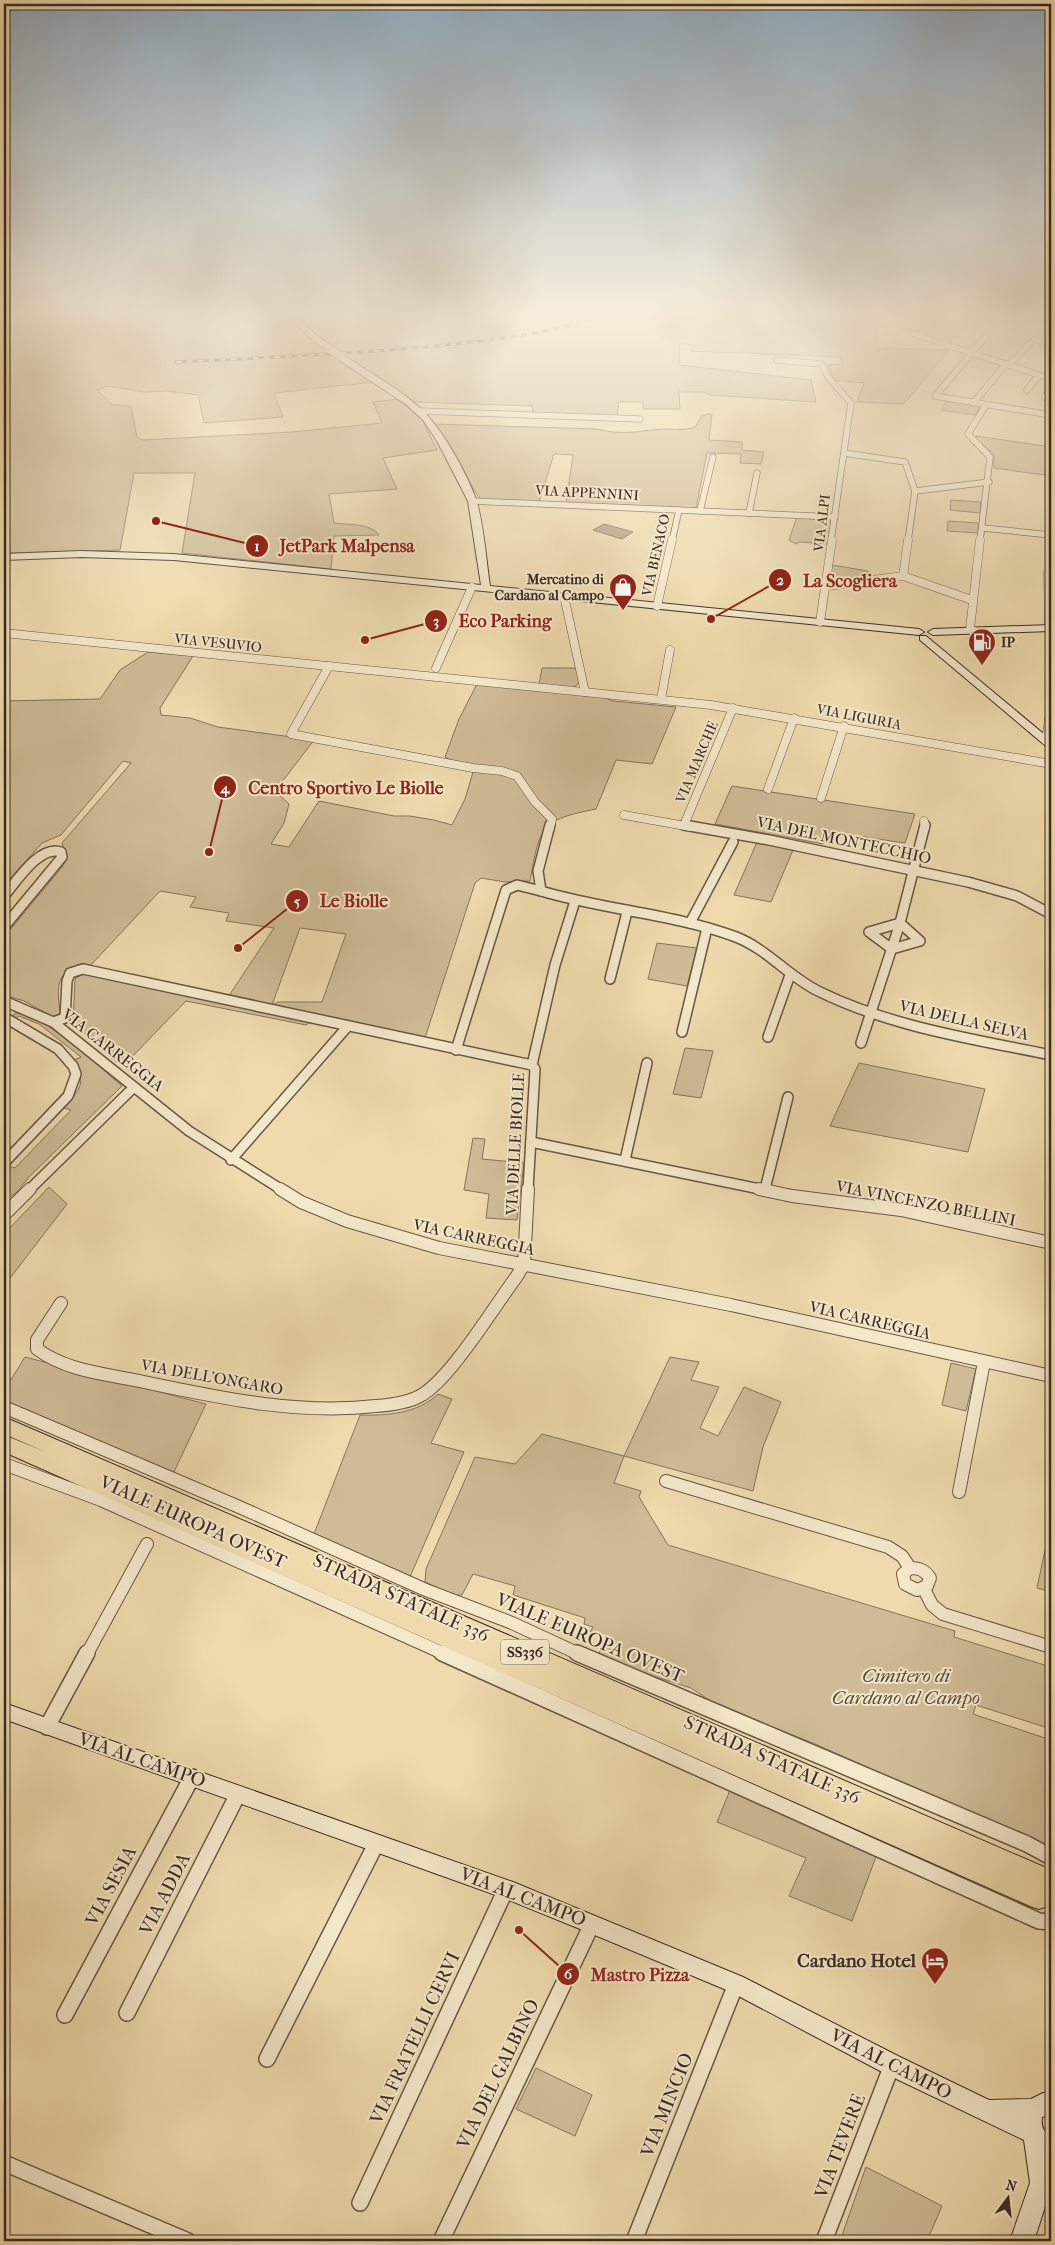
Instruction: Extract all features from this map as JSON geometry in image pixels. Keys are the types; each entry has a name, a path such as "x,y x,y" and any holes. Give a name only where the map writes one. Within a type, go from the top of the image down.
{"highway":[{"name":"STRADA STATALE 336","path":"4,1426 1042,1888 4,1443"}],"street":[{"path":"426,422 450,458 472,501 486,588"},
{"name":"VIA ALPI","path":"820,622 827,586 848,422"},
{"path":"973,632 970,629 973,613 972,600 989,482 990,454 968,436 976,422"},
{"path":"844,453 904,461 915,491 903,576"},
{"path":"700,511 713,457"},
{"path":"749,513 757,473"},
{"path":"915,491 989,482"},
{"name":"VIA APPENNINI","path":"472,501 835,517"},
{"name":"VIA BENACO","path":"657,606 679,510"},
{"path":"983,528 1051,535"},
{"path":"4,557 82,554 174,557 892,629 927,635 1050,628 1048,572"},
{"path":"827,586 903,576 972,600"},
{"path":"436,668 472,587"},
{"path":"564,596 585,692"},
{"name":"VIA VESUVIO","path":"4,633 431,676"},
{"path":"927,635 940,650 1049,743"},
{"path":"661,699 670,650"},
{"path":"329,666 291,734 473,768 502,771 517,776 535,802 552,819 538,871 541,891"},
{"name":"VIA LIGURIA","path":"431,676 733,708 844,726 1051,764"},
{"path":"1049,743 1051,704"},
{"name":"VIA MARCHE","path":"684,825 733,708"},
{"path":"768,789 794,718"},
{"path":"821,798 844,726"},
{"name":"VIA DEL MONTECCHIO","path":"624,815 769,840 913,870 1017,896 1051,914"},
{"path":"861,1043 900,923 925,826 924,821"},
{"path":"690,923 733,842"},
{"path":"4,896 40,854 56,850 61,852 62,857 4,927"},
{"name":"VIA DELLA SELVA","path":"456,1050 506,890 517,885 575,901 707,928 750,943 790,975 817,991 871,1013 1051,1055"},
{"path":"532,1065 555,965 575,901"},
{"path":"610,979 627,912"},
{"path":"892,949 920,941 900,923"},
{"path":"892,949 869,932 900,923"},
{"path":"682,1032 707,928"},
{"name":"VIA DELLE BIOLLE","path":"53,1022 65,1018 67,981 70,973 83,969 108,972 128,979 532,1065 535,1069 524,1264"},
{"path":"768,1037 790,975"},
{"name":"VIA CARREGGIA","path":"4,1001 53,1022 189,1131 231,1160 301,1202 347,1221 424,1244 730,1305 1051,1376"},
{"name":"VIA CARREGGIA","path":"4,1163 68,1096 74,1086 76,1074 72,1064 56,1047 4,1017 15,1005"},
{"path":"231,1160 348,1026"},
{"path":"625,1160 647,1063"},
{"path":"4,1215 134,1087"},
{"path":"765,1189 788,1097"},
{"name":"VIA VINCENZO BELLINI","path":"532,1142 792,1196 901,1210 1051,1243"},
{"name":"VIA DELL'ONGARO","path":"61,1303 37,1340 37,1349 49,1358 92,1370 252,1404 352,1408 410,1400 430,1390 512,1283 524,1264"},
{"path":"959,1492 984,1362"},
{"name":"VIALE EUROPA OVEST","path":"4,1407 228,1502 426,1590 512,1623 610,1669 1018,1840 1051,1857"},
{"name":"VIALE EUROPA OVEST","path":"4,1464 101,1500 1039,1921 1051,1922"},
{"path":"666,1481 888,1547 902,1556 910,1568 918,1568 928,1575 930,1582 924,1589 932,1605 943,1614 1051,1647"},
{"path":"47,1727 147,1544"},
{"name":"VIA AL CAMPO","path":"4,1711 192,1776 376,1844 506,1889 592,1924 736,1984 1040,2140"},
{"name":"VIA SESIA","path":"66,2015 192,1776"},
{"name":"VIA ADDA","path":"127,2013 238,1794"},
{"path":"267,2059 376,1844"},
{"name":"VIA FRATELLI CERVI","path":"360,2203 506,1889"},
{"name":"VIA DEL GALBINO","path":"441,2241 592,1924"},
{"name":"VIA MINCIO","path":"634,2241 736,1984"},
{"name":"VIA TEVERE","path":"824,2241 892,2065"},
{"path":"1041,2184 1040,2140 1030,2117 1046,2105"},
{"name":"VIA AL CAMPO","path":"981,2109 1046,2105"},
{"path":"1022,2241 1041,2184 1051,2162"},
{"path":"4,2163 188,2241"}],"green space":[{"path":"4,422 134,422 137,437 143,440 292,432 381,422 423,422 437,450 383,458 397,489 329,494 334,523 365,526 379,535 334,536 331,569 182,553 195,473 134,473 120,550 4,553"},
{"path":"698,422 711,422 709,440 742,442 742,450 764,452 761,464 740,463 741,454 707,453 696,508 566,503 573,455 554,454 539,502 480,499 434,424 597,429 615,432 695,427"},
{"path":"976,436 1051,447 1051,476 994,468 994,454 977,440"},
{"path":"951,500 981,502 980,513 950,510"},
{"path":"797,517 831,520 830,532 824,533 822,539 828,544 799,542 796,544 789,540"},
{"path":"948,521 978,523 978,533 947,531"},
{"path":"832,565 868,571 867,579 830,582"},
{"path":"148,652 193,656 160,708 161,715 190,718 218,727 314,740 275,791 289,804 284,823 271,844 289,847 319,801 394,816 410,816 434,820 452,825 465,799 473,772 445,757 459,719 477,684 600,696 613,701 676,707 652,764 616,760 596,809 563,817 546,828 537,848 530,881 505,882 481,878 475,883 425,1038 228,997 274,928 226,921 229,913 190,907 196,897 160,891 90,966 84,963 68,971 63,976 60,981 58,995 60,1013 54,1017 24,1001 4,995 4,937 63,866 67,857 62,843 131,763 123,761 61,835 42,843 4,886 4,701 100,699 120,670","holes":["300,928 346,934 322,1002 278,1002 272,1005"]},
{"path":"542,668 577,668 580,682 573,688 539,684"},
{"path":"732,786 915,814 905,843 830,832 823,844 715,824"},
{"path":"757,842 793,850 771,902 734,895"},
{"path":"657,943 697,948 687,986 648,979"},
{"path":"90,973 311,1022 306,1025 186,1001 128,1061 154,1087 114,1060 73,1023 75,979"},
{"path":"15,1013 41,1022 56,1032 122,1086 29,1177 17,1192 4,1201 4,1169 8,1166 15,1168 71,1110 64,1108 78,1090 81,1080 74,1060 81,1057 39,1024 19,1016 13,1020 11,1018"},
{"path":"685,1048 713,1051 701,1098 673,1094"},
{"path":"859,1063 985,1089 968,1152 830,1126"},
{"path":"473,1138 485,1139 482,1159 524,1163 517,1220 486,1218 489,1194 464,1190"},
{"path":"49,1187 67,1204 4,1286 4,1234"},
{"path":"25,1357 206,1404 173,1474 4,1401 4,1391"},
{"path":"670,1357 699,1362 691,1380 719,1387 700,1428 718,1436 744,1387 781,1402 763,1447 753,1491 624,1456"},
{"path":"951,1363 976,1369 966,1411 942,1405"},
{"path":"438,1394 452,1399 431,1443 464,1452 410,1577 314,1534 360,1415 402,1412 421,1405"},
{"name":"Cimitero di Cardano al Campo","path":"542,1434 624,1456 614,1483 641,1491 639,1497 668,1545 955,1631 954,1637 1051,1667 1051,1729 976,1705 973,1714 1051,1740 1051,1849 815,1744 715,1704 691,1688 597,1658 606,1637 590,1632 593,1627 584,1624 585,1618 513,1595 515,1586 473,1574 462,1595 453,1595 425,1582 426,1569 475,1457 515,1464"},
{"path":"1051,1522 1051,1592 1037,1588"},
{"path":"730,1790 877,1854 852,1921 789,1896 806,1858 717,1822"},
{"path":"536,2068 592,2095 575,2136 516,2109"},
{"path":"866,2167 942,2206 927,2241 840,2241"}],"shaded area":[{"path":"604,524 633,532 622,539 593,530"}],"place":[{"name":"JetPark Malpensa","path":"156,521"},
{"name":"Mercatino di Cardano al Campo","path":"623,611"},
{"name":"La Scogliera","path":"711,619"},
{"name":"Eco Parking","path":"365,640"},
{"name":"IP","path":"982,666"},
{"name":"Centro Sportivo Le Biolle","path":"209,852"},
{"name":"Le Biolle","path":"238,948"},
{"name":"Mastro Pizza","path":"519,1930"},
{"name":"Cardano Hotel","path":"935,1985"}]}
